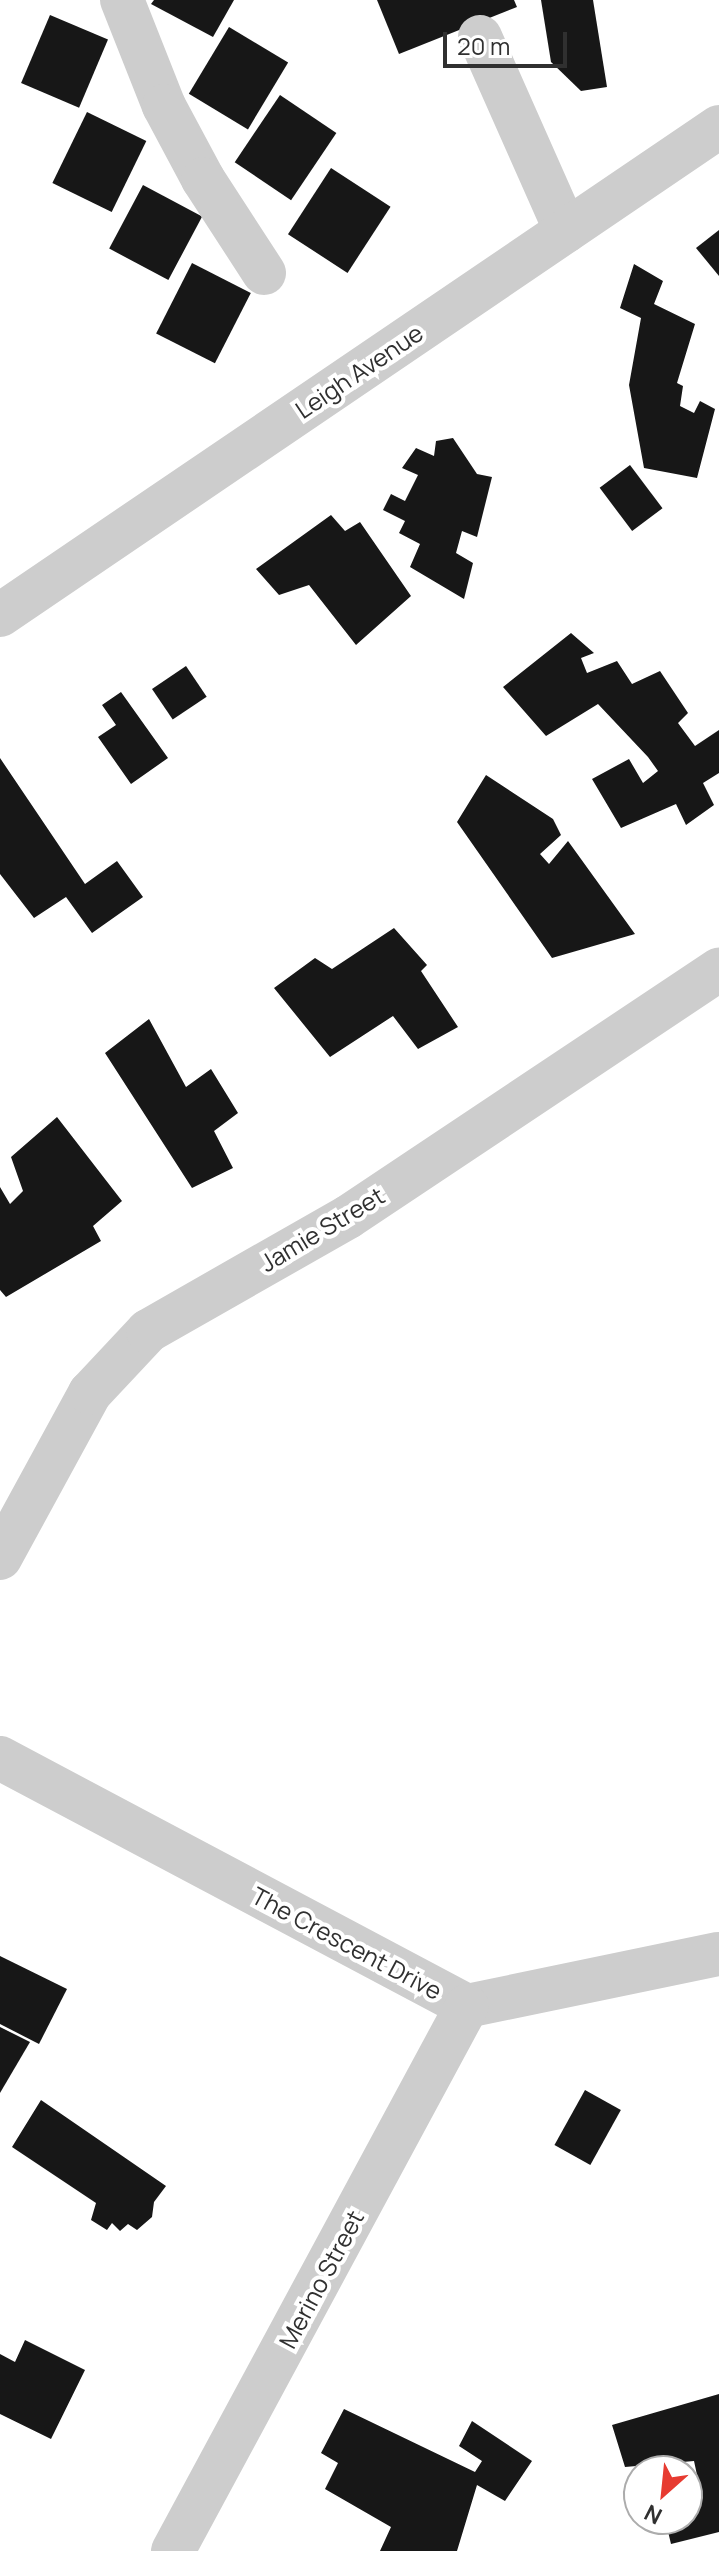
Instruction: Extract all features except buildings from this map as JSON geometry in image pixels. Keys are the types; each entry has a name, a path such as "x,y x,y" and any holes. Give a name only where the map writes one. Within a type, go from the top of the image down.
{"street":[{"path":"122,0 164,106 203,179 264,273"},
{"path":"480,37 566,231"},
{"name":"Leigh Avenue","path":"0,615 719,127"},
{"name":"Jamie Street","path":"0,1558 90,1393 148,1331 348,1217 719,970"},
{"name":"The Crescent Drive","path":"0,1758 467,2006 719,1954"},
{"name":"Merino Street","path":"173,2551 467,2006"}]}
